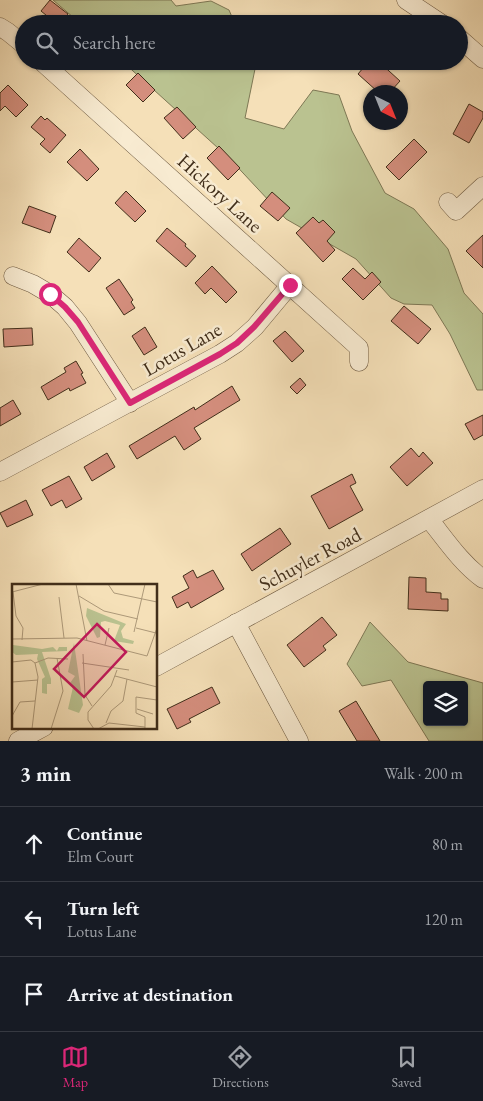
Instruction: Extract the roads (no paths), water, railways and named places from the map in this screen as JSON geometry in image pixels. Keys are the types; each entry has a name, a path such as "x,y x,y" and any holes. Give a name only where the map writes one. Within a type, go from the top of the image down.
{"street":[{"path":"406,0 428,15"},
{"path":"0,27 15,38"},
{"path":"468,46 483,59"},
{"name":"Hickory Lane","path":"51,70 359,348 359,362"},
{"path":"448,202 456,211 483,186"},
{"path":"13,276 33,284 50,294 65,307 78,322 130,403"},
{"name":"Lotus Lane","path":"0,472 220,354 237,343 254,327 290,285"},
{"name":"Schuyler Road","path":"158,666 483,489"},
{"path":"429,518 460,559 483,579"},
{"path":"236,623 300,741"},
{"path":"18,741 42,728"}]}
